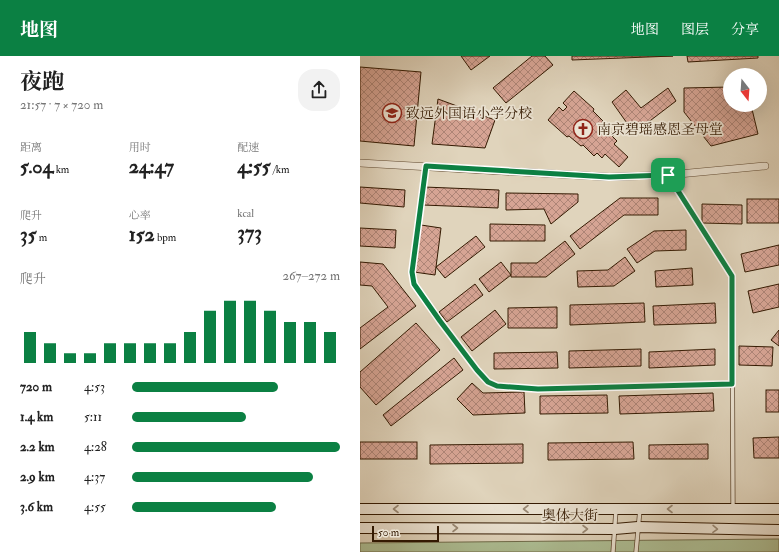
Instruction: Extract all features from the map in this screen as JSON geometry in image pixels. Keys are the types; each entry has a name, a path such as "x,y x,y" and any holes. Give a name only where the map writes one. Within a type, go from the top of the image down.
{"main road":[{"name":"奥体大街","path":"360,509 779,509"},
{"name":"奥体大街","path":"360,528 615,529 638,527 779,530"}],"street":[{"path":"360,162 609,177 668,175 765,166"}],"lane":[{"path":"426,166 412,272 414,284 440,321 477,370 488,382 497,386 538,389 732,384"},
{"path":"668,175 732,276 733,509"},
{"path":"613,552 616,509"},
{"path":"636,552 640,509"}],"green space":[{"path":"779,539 779,552 360,552 360,543"}],"building":[{"path":"461,56 490,56 471,70"},
{"path":"532,56 545,56 553,65 506,103 493,88"},
{"path":"572,56 673,56 572,60"},
{"path":"687,56 758,56 758,58 688,62"},
{"name":"致远外国语小学分校","path":"360,67 421,72 414,146 360,141"},
{"path":"723,87 723,112 753,112 758,134 711,146 684,112 684,88"},
{"path":"668,88 676,101 634,133 612,102 626,90 641,108"},
{"name":"南京碧瑶感恩圣母堂","path":"574,91 594,109 593,111 603,121 602,123 614,135 612,136 617,141 614,144 628,157 619,167 605,154 602,158 597,153 594,156 583,145 581,146 569,136 567,137 548,120 559,107 563,111 567,107 563,103"},
{"path":"438,99 495,120 485,148 432,144"},
{"path":"360,187 405,190 404,207 360,203"},
{"path":"424,187 499,190 498,208 423,205"},
{"path":"506,193 578,194 578,202 551,224 544,209 506,210"},
{"path":"620,198 658,198 658,215 624,215 580,249 570,236"},
{"path":"747,199 779,199 779,223 747,223"},
{"path":"702,204 742,205 742,224 702,223"},
{"path":"490,224 545,225 545,241 490,241"},
{"path":"421,225 441,228 435,275 414,272"},
{"path":"360,228 396,230 395,248 360,246"},
{"path":"686,230 686,250 655,251 637,263 627,249 654,231"},
{"path":"476,236 485,247 445,278 436,267"},
{"path":"565,241 575,254 546,277 511,277 511,263 537,263"},
{"path":"779,245 779,265 745,272 741,254"},
{"path":"625,257 635,271 614,286 578,287 577,271 608,270"},
{"path":"360,262 383,264 416,306 360,349 360,328 388,307 372,286 360,285"},
{"path":"501,262 511,275 489,292 479,279"},
{"path":"692,268 693,285 656,287 655,271"},
{"path":"475,284 483,295 447,322 439,312"},
{"path":"779,284 779,307 753,313 748,291"},
{"path":"644,303 645,322 570,325 570,305"},
{"path":"715,303 716,323 654,325 653,306"},
{"path":"557,307 557,328 508,328 508,308"},
{"path":"495,310 506,324 472,351 461,337"},
{"path":"416,323 440,350 376,405 360,387 360,372"},
{"path":"779,330 779,346 771,340"},
{"path":"739,346 773,347 772,366 739,365"},
{"path":"641,349 641,366 569,368 569,351"},
{"path":"715,349 715,365 649,368 649,352"},
{"path":"557,352 558,368 494,369 494,353"},
{"path":"454,358 463,370 391,426 383,415"},
{"path":"472,383 483,393 524,392 525,413 473,415 457,399"},
{"path":"766,390 779,390 779,412 766,412"},
{"path":"713,393 714,411 620,414 619,396"},
{"path":"607,395 608,413 540,414 540,396"},
{"path":"779,437 779,458 754,458 753,438"},
{"path":"360,442 417,442 417,459 360,459"},
{"path":"633,442 634,459 548,460 548,443"},
{"path":"523,444 523,463 430,464 430,445"},
{"path":"708,444 708,459 649,459 649,445"}],"place":[{"name":"致远外国语小学分校","path":"392,113"},
{"name":"南京碧瑶感恩圣母堂","path":"583,129"}],"route":[{"path":"426,166 609,177 668,175 732,276 732,384 538,389 497,386 488,382 477,370 414,284 412,272 426,166"}]}
